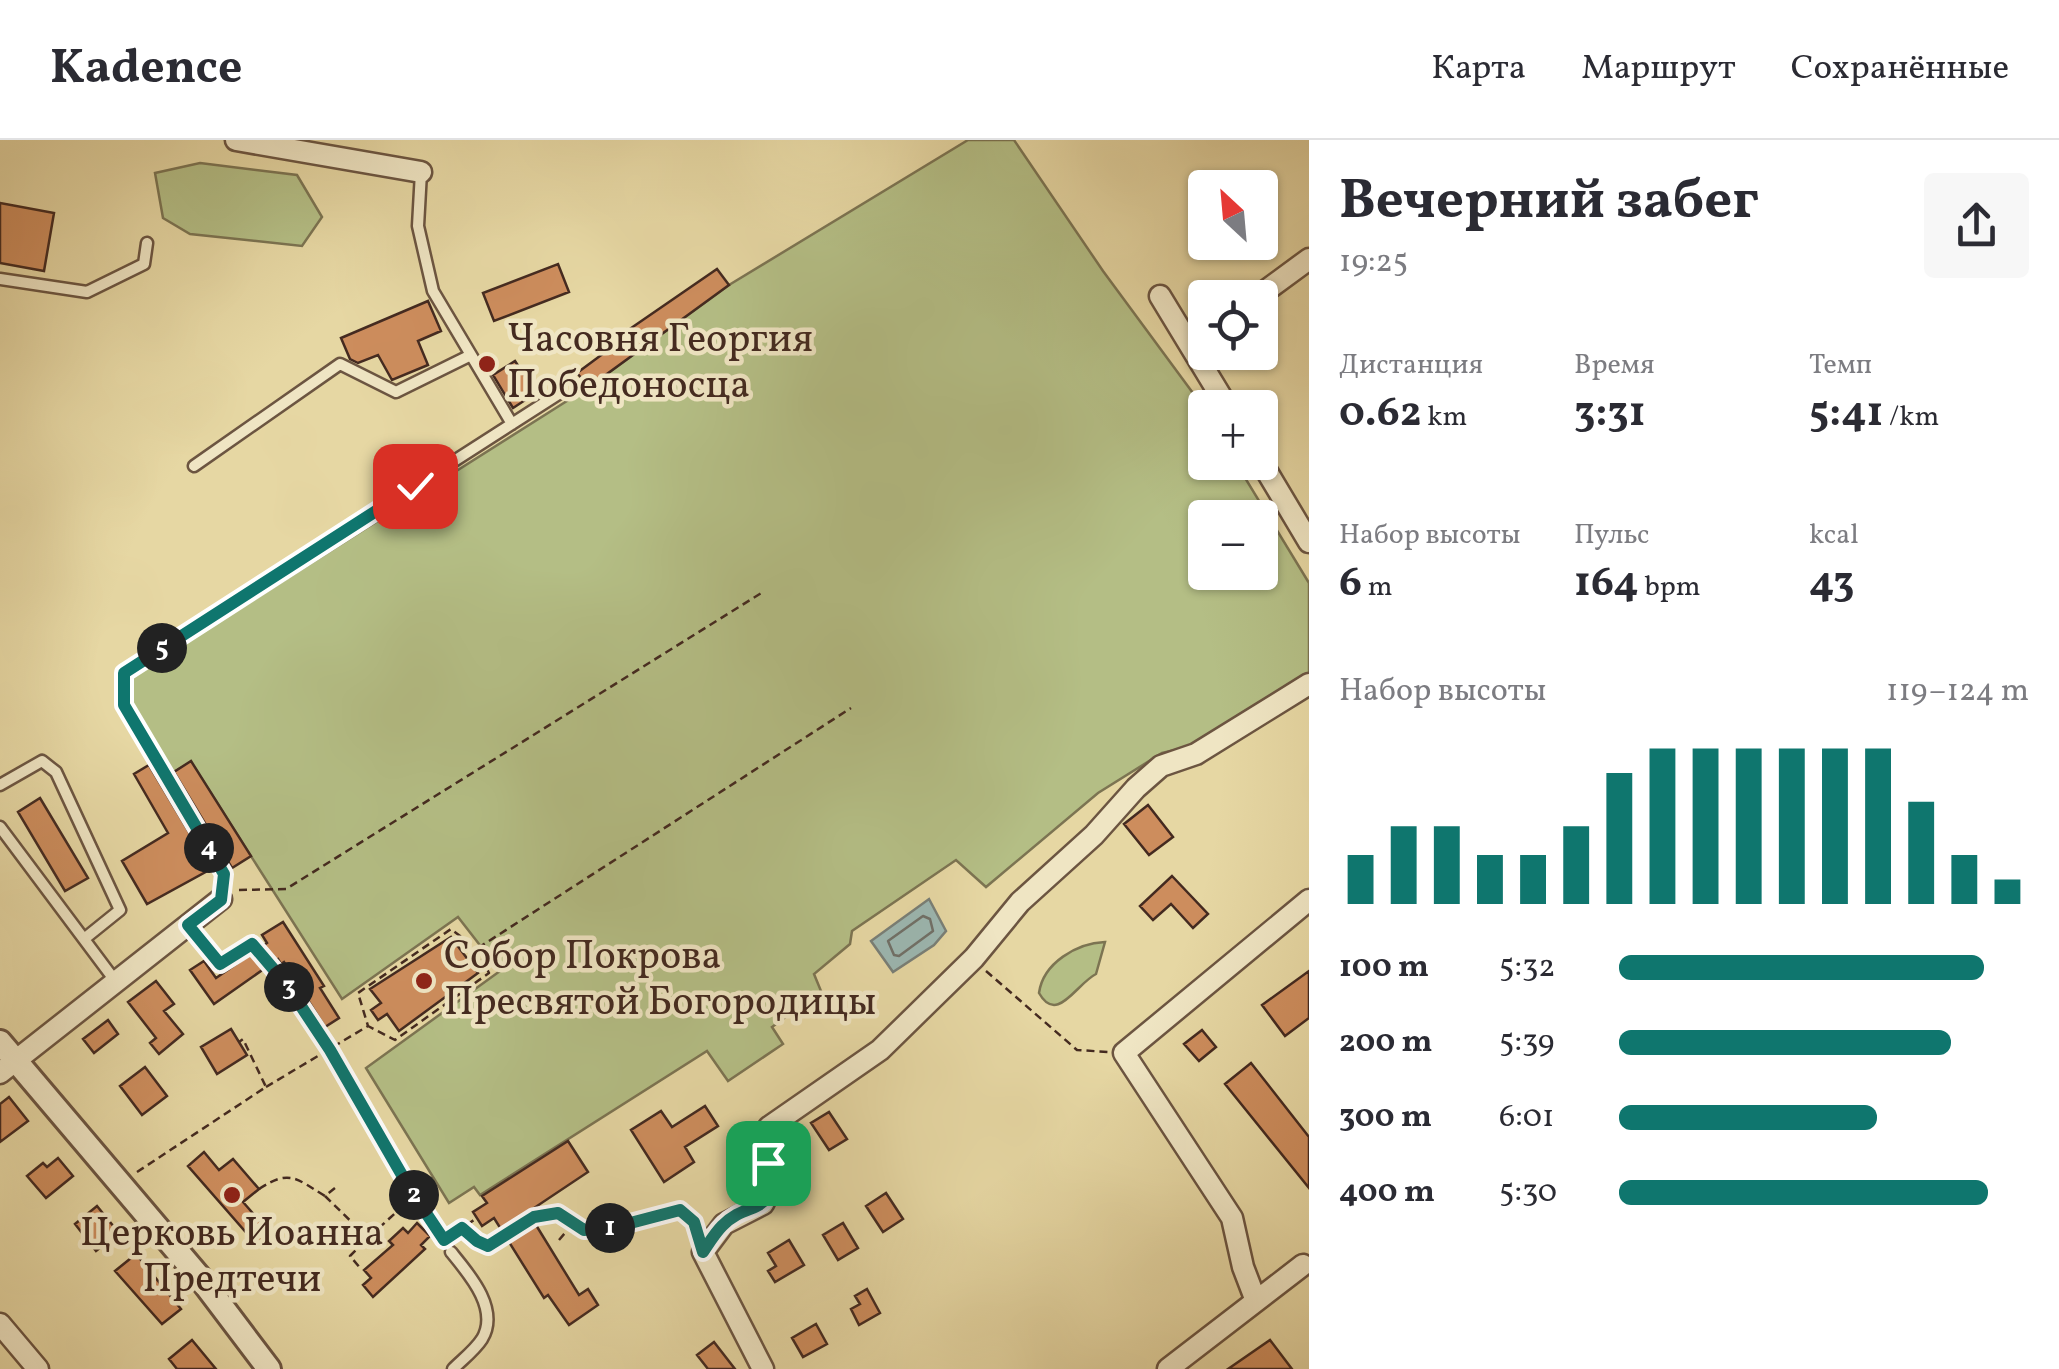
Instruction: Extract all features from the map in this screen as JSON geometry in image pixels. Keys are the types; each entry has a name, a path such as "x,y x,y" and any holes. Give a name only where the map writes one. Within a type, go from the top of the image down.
{"street":[{"path":"236,140 318,147 421,172"},
{"path":"1278,282 1309,259"},
{"path":"1160,296 1188,329"},
{"path":"1272,480 1309,542"},
{"path":"763,1369 703,1252 724,1224 762,1204 770,1188 762,1137 768,1127 880,1050 974,958 1020,902 1094,835 1161,766 1196,754 1309,684"},
{"path":"7,1068 222,895"},
{"path":"1256,1301 1243,1267 1232,1218 1124,1054 1309,900"},
{"path":"0,1042 7,1068 119,1184 202,1279 269,1369"},
{"path":"1168,1369 1303,1265"},
{"path":"0,1324 38,1369"}],"lane":[{"path":"421,172 418,226 433,291 512,424"},
{"path":"0,280 87,292 144,264 147,243"},
{"path":"194,466 340,364 396,392 471,355"},
{"path":"222,895 224,874 124,705 124,673 560,394"},
{"path":"0,785 42,761 56,772 120,910 84,939"},
{"path":"0,827 116,982"},
{"path":"574,1226 584,1230 615,1227 680,1210 694,1222 703,1252"},
{"path":"451,1252 478,1288 488,1322 482,1339 453,1369"}],"path":[{"path":"222,895 286,889 762,592"},
{"path":"477,949 852,708"},
{"path":"188,925 220,964 252,944 287,985 451,1252"},
{"path":"451,929 477,949 489,973 395,1040 368,1026 358,993 451,929"},
{"path":"974,958 999,985 1076,1050 1124,1054"},
{"path":"119,1184 266,1086 368,1026"},
{"path":"239,1042 243,1039 266,1086"},
{"path":"259,1189 278,1176 291,1176 325,1196 368,1238"},
{"path":"325,1196 335,1188"},
{"path":"361,1269 350,1256 414,1196"},
{"path":"462,1228 488,1246 534,1217 558,1213 574,1226 559,1240"},
{"path":"444,1240 474,1220"}],"green space":[{"path":"968,140 1014,140 1191,390 1188,480 1246,480 1259,500 1188,500 1188,590 1278,590 1278,532 1309,583 1309,676 1202,744 1162,753 1098,793 986,887 956,860 852,931 850,944 814,974 821,991 772,1027 783,1044 728,1081 707,1051 480,1195 474,1187 449,1203 366,1068 500,971 458,917 342,999 191,762 172,773 128,700 128,679 589,387 729,285"},
{"path":"200,163 297,175 322,217 302,246 190,234 163,218 155,173"},
{"path":"1105,942 1096,974 1060,1004 1046,1002 1039,993 1054,964 1083,946"}],"water":[{"path":"929,899 946,931 934,945 893,972 871,941"}],"building":[{"path":"0,203 54,213 44,271 0,263"},
{"path":"558,264 569,292 494,321 483,293"},
{"path":"717,269 729,285 589,387 577,373 608,350 605,346"},
{"path":"428,301 441,331 418,341 428,365 392,380 378,355 358,363 350,359 341,338"},
{"path":"515,361 536,393 513,408 493,375"},
{"path":"191,761 251,856 232,868 174,772"},
{"path":"149,765 211,869 147,904 122,861 168,833 134,774"},
{"path":"40,798 88,878 65,891 18,812"},
{"path":"1148,805 1173,837 1149,855 1124,824"},
{"path":"1172,876 1208,914 1193,928 1171,904 1153,920 1140,906"},
{"path":"283,922 324,986 320,988 339,1018 325,1027 284,962 281,964 278,959 214,1004 190,970 204,961 216,978 267,943 262,935"},
{"name":"Собор Покрова Пресвятой Богородицы","path":"451,937 478,973 399,1031 387,1014 378,1020 371,1010 381,1003 370,989"},
{"path":"1309,971 1309,1018 1285,1036 1262,1005"},
{"path":"156,981 174,1004 164,1011 183,1034 159,1054 150,1043 156,1038 128,1002"},
{"path":"108,1020 118,1034 94,1053 83,1039"},
{"path":"231,1029 247,1055 217,1074 201,1047"},
{"path":"1202,1030 1216,1047 1199,1061 1184,1044"},
{"path":"1251,1063 1309,1137 1309,1188 1225,1084"},
{"path":"145,1067 167,1096 142,1115 120,1086"},
{"path":"9,1097 28,1121 0,1142 0,1104"},
{"path":"705,1106 718,1126 685,1147 694,1162 664,1182 631,1130 661,1111 672,1127"},
{"path":"829,1112 847,1139 829,1150 811,1123"},
{"path":"568,1141 588,1172 528,1212 579,1295 588,1289 598,1305 569,1325 548,1295 544,1298 494,1218 482,1226 473,1212 487,1203 482,1196"},
{"name":"Церковь Иоанна Предтечи","path":"204,1152 219,1170 233,1159 259,1189 243,1202 270,1233 257,1245 188,1166"},
{"path":"58,1158 73,1176 46,1198 27,1176 43,1163 47,1167"},
{"path":"886,1193 903,1219 883,1232 866,1206"},
{"path":"97,1206 119,1233 96,1251 75,1224"},
{"path":"417,1223 430,1236 421,1245 425,1249 373,1297 363,1285 371,1278 364,1270 393,1245 389,1241 403,1228 408,1233"},
{"path":"843,1223 858,1248 838,1260 823,1235"},
{"path":"789,1240 804,1265 775,1282 768,1271 776,1266 768,1253"},
{"path":"136,1254 181,1309 162,1324 115,1271"},
{"path":"867,1289 880,1313 859,1325 851,1309 860,1304 855,1296"},
{"path":"816,1324 827,1344 803,1357 792,1338"},
{"path":"192,1340 216,1369 177,1369 169,1359"},
{"path":"1270,1340 1292,1369 1228,1369"},
{"path":"714,1342 735,1369 708,1369 697,1355"}],"place":[{"name":"Часовня Георгия Победоносца","path":"487,364"},
{"name":"Собор Покрова Пресвятой Богородицы","path":"424,981"},
{"name":"Церковь Иоанна Предтечи","path":"232,1195"}],"route":[{"path":"415,486 124,673 124,705 224,874 221,900 188,925 220,964 252,944 287,985 444,1240 462,1228 488,1246 534,1217 558,1213 584,1230 615,1227 680,1210 694,1222 703,1252 724,1224 762,1204 770,1188 768,1163"}]}
